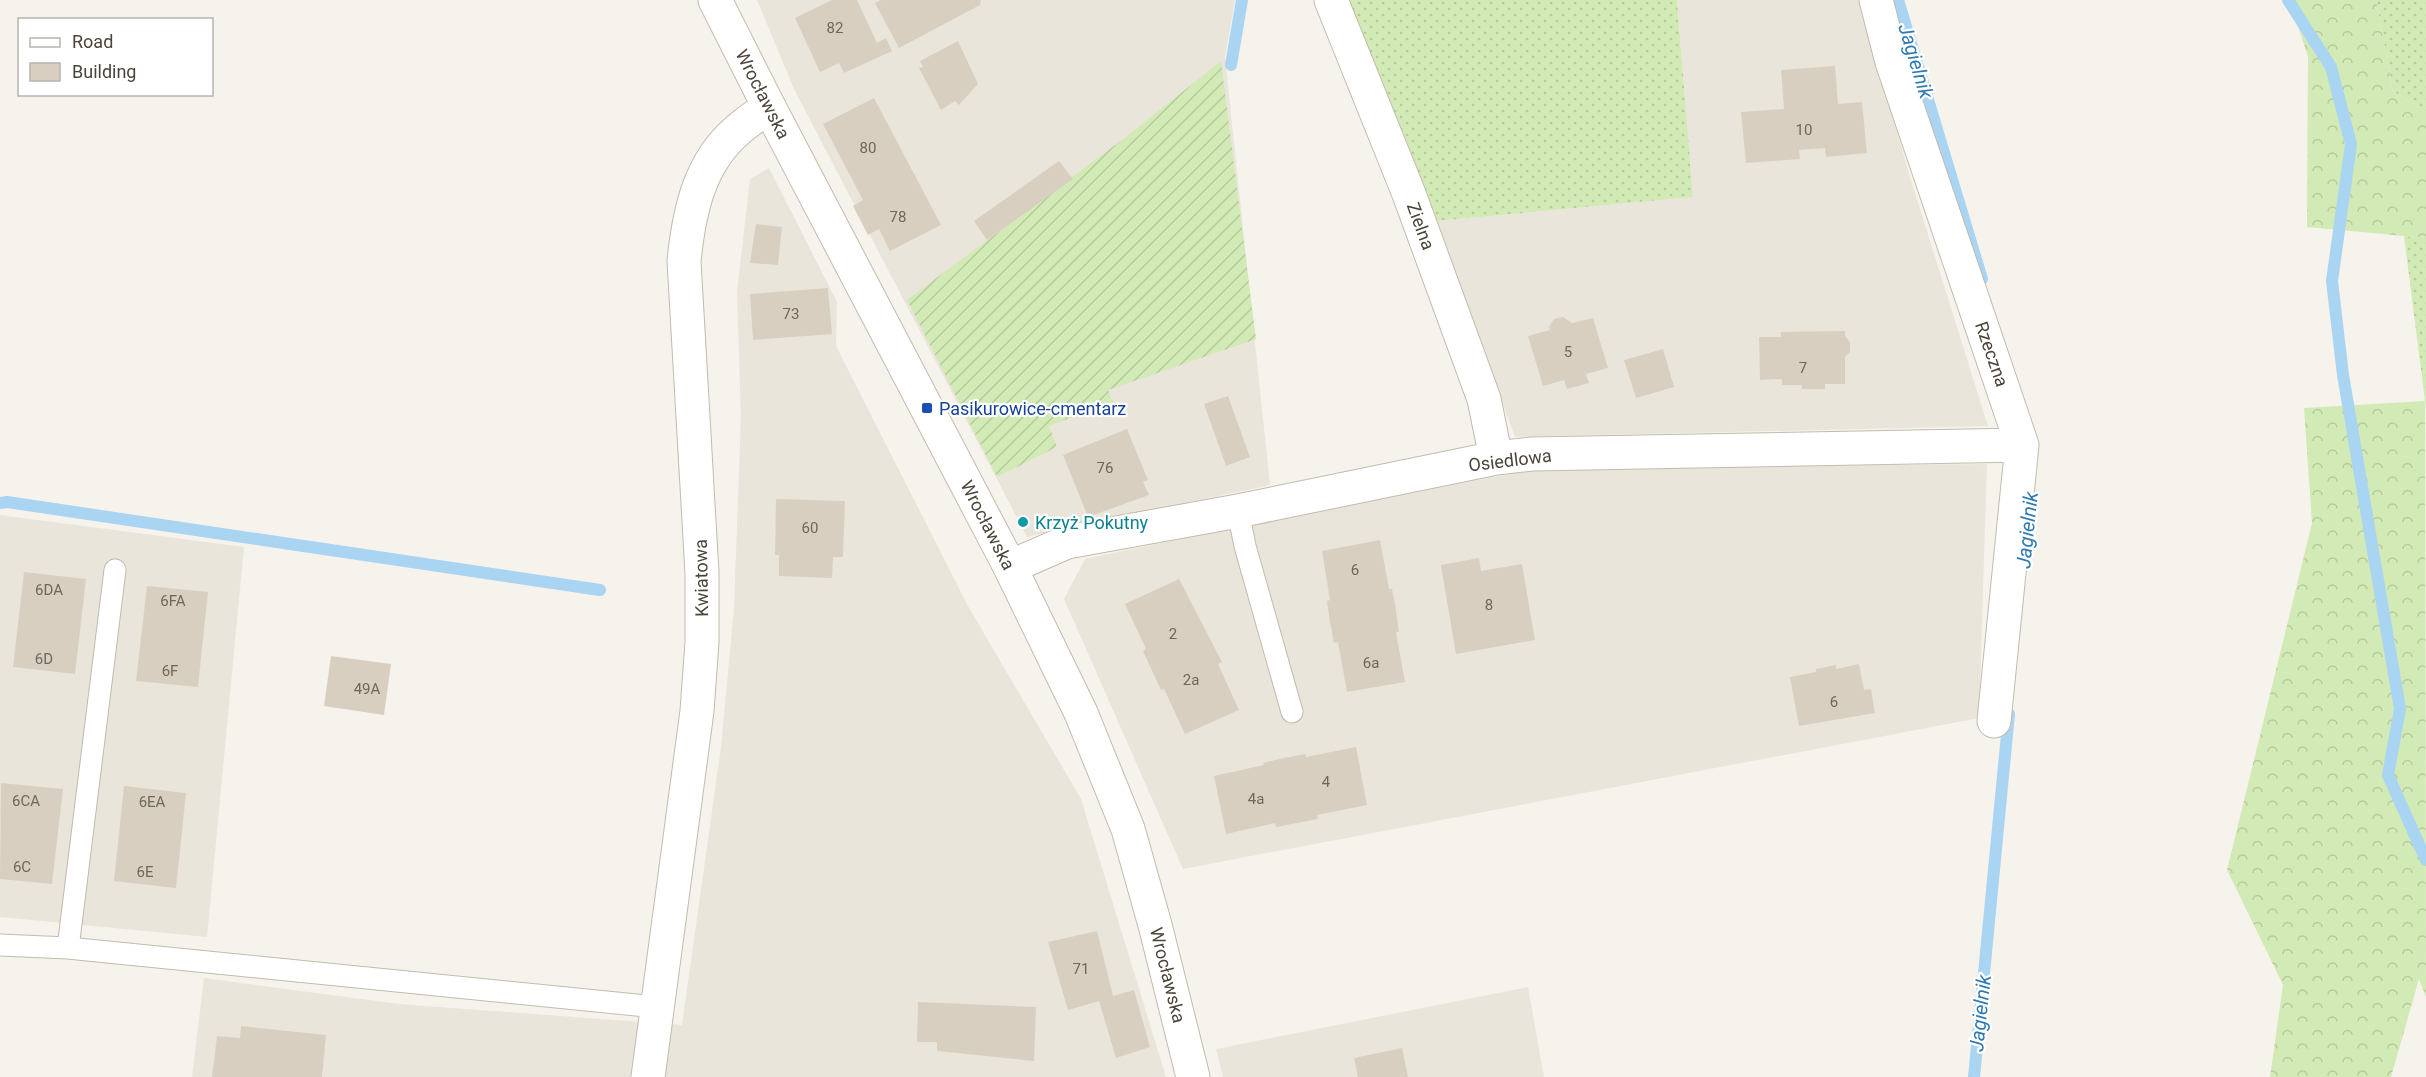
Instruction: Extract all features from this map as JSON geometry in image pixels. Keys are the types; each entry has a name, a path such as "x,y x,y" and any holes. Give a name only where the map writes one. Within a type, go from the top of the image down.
{"street":[{"name":"Wrocławska","path":"716,0 769,107 1010,567 1081,713 1128,829 1193,1077"},
{"name":"Zielna","path":"1331,0 1410,194 1484,399 1496,458"},
{"name":"Rzeczna","path":"1876,0 1892,62 2022,445 1994,721"},
{"name":"Kwiatowa","path":"648,1077 698,711 702,642 702,573 684,261 688,223 698,185 717,151 738,129 769,107"},
{"name":"Osiedlowa","path":"1010,567 1067,542 1238,511 1496,458 1544,454 2022,445"}],"lane":[{"path":"1238,511 1245,546 1292,712"},
{"path":"68,948 115,570"},
{"path":"0,945 68,948 656,1007"}],"shaded area":[{"path":"757,0 1235,0 1225,57 1270,485 1027,537 794,89"},
{"path":"1677,0 1860,0 1910,177 1988,426 1515,437 1437,221 1693,197"},
{"path":"769,168 837,302 836,346 968,606 1081,799 1166,1077 192,1077 204,978 399,1004 682,1025 721,747 734,608 741,417 737,292 750,179"},
{"path":"1987,464 1979,718 1183,869 1064,599 1085,559 1270,520 1535,469"},
{"path":"0,515 244,547 207,937 0,917"},
{"path":"1528,987 1544,1077 1223,1077 1216,1049"}],"green space":[{"path":"1348,0 1677,0 1693,197 1437,221"},
{"path":"2289,0 2376,0 2393,91 2426,112 2426,238 2307,227 2308,56"},
{"path":"2376,0 2426,0 2426,112 2393,91"},
{"path":"1221,61 1256,339 1108,390 1113,402 1049,426 1057,447 997,477 907,300 1126,137"},
{"path":"2404,236 2426,238 2426,405 2425,401"},
{"path":"2425,401 2426,997 2419,979 2391,1077 2270,1077 2283,985 2227,870 2312,523 2304,408"}],"building":[{"path":"832,0 857,0 877,43 886,38 892,51 844,73 839,63 820,72 795,18"},
{"path":"881,0 981,0 980,5 899,48 875,3"},
{"path":"958,41 978,84 959,105 955,101 941,110 919,68 923,67 920,61"},
{"path":"1835,66 1838,104 1862,102 1867,153 1826,157 1825,148 1799,150 1800,159 1746,163 1741,112 1784,109 1781,70"},
{"path":"874,98 941,225 890,251 879,229 868,235 853,206 863,200 823,124"},
{"path":"1059,161 1073,179 987,240 974,221"},
{"path":"756,224 782,227 778,265 750,263"},
{"path":"828,288 832,334 753,340 750,294"},
{"path":"1563,317 1572,323 1593,318 1608,368 1586,374 1589,383 1567,389 1564,380 1543,386 1528,336 1550,330 1549,327 1554,319"},
{"path":"1845,331 1845,336 1850,342 1850,352 1845,357 1845,384 1825,384 1825,389 1802,389 1802,385 1782,385 1782,379 1760,380 1759,337 1781,337 1781,332"},
{"path":"1663,349 1674,387 1636,398 1624,360"},
{"path":"1228,396 1250,457 1226,466 1204,404"},
{"path":"1127,429 1148,480 1143,482 1149,495 1088,517 1063,455"},
{"path":"776,499 845,501 843,557 833,557 832,578 779,576 779,555 775,555"},
{"path":"1380,540 1389,589 1392,589 1396,610 1399,632 1396,632 1405,682 1347,692 1338,642 1334,643 1330,622 1327,601 1330,600 1322,551"},
{"path":"1479,558 1481,571 1522,564 1535,640 1456,654 1441,565"},
{"path":"24,572 86,579 75,674 13,667"},
{"path":"1179,579 1222,662 1218,664 1239,710 1185,734 1143,651 1146,649 1125,604"},
{"path":"147,586 208,592 198,687 136,681"},
{"path":"331,656 391,664 384,715 324,706"},
{"path":"1859,664 1864,690 1871,689 1875,713 1799,726 1790,677 1836,665 1836,669"},
{"path":"1356,747 1367,805 1317,815 1318,819 1276,827 1275,823 1226,834 1214,776 1284,758 1305,754 1306,757"},
{"path":"1,783 63,789 52,884 0,879"},
{"path":"124,786 186,793 176,888 114,881"},
{"path":"1097,931 1113,996 1134,990 1150,1047 1116,1058 1099,1001 1068,1010 1048,942"},
{"path":"918,1002 1036,1007 1034,1061 937,1051 937,1042 917,1042"},
{"path":"241,1026 326,1035 322,1077 212,1077 217,1036 240,1038"},
{"path":"1402,1048 1408,1077 1358,1077 1354,1058"}],"waterway":[{"path":"1231,65 1242,0"},
{"name":"Jagielnik","path":"1898,0 1982,279"},
{"path":"2288,0 2331,67 2351,144 2332,281 2343,375 2400,709 2388,775 2426,860"},
{"path":"0,503 7,502 600,590"},
{"name":"Jagielnik","path":"1974,1077 2009,714"}],"place":[{"name":"Pasikurowice-cmentarz","path":"927,408"},
{"name":"Krzyż Pokutny","path":"1023,522"}]}
